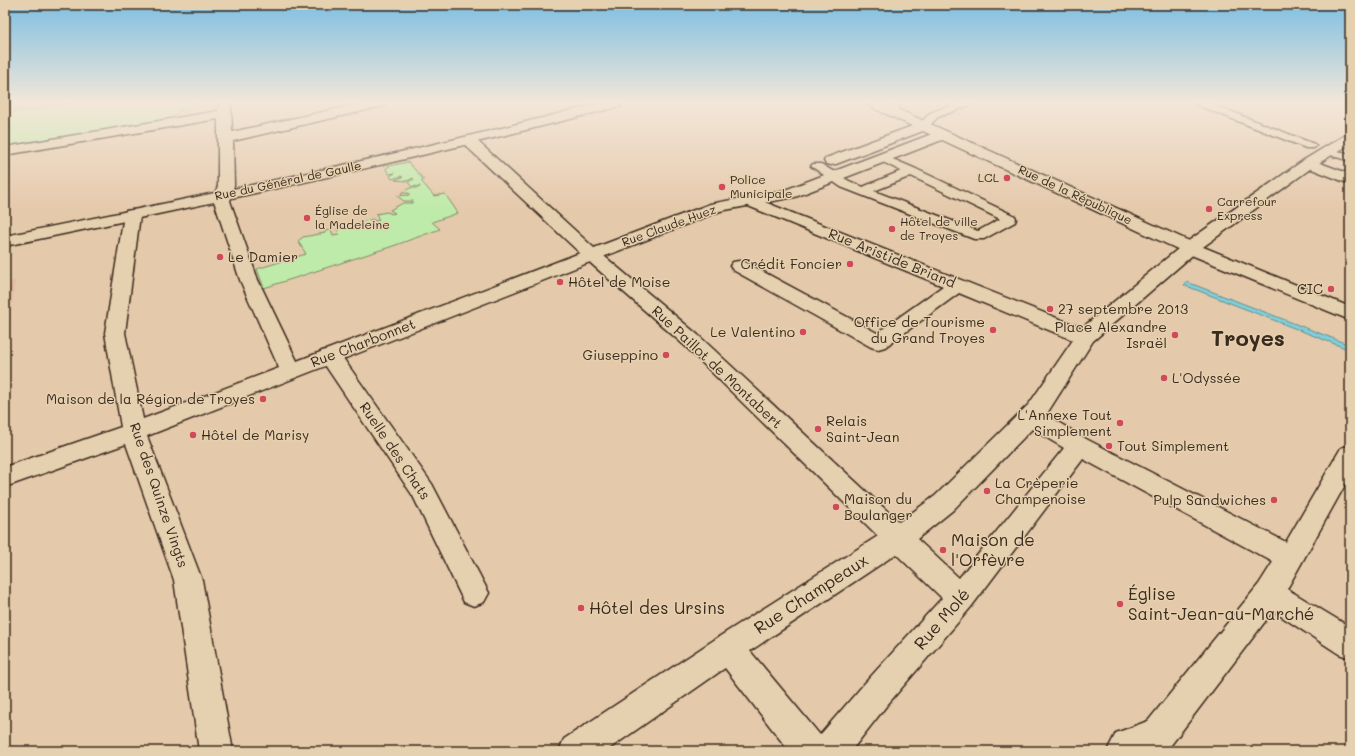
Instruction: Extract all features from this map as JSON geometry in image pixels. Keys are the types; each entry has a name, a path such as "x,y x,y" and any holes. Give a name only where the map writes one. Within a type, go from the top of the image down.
{"street":[{"path":"5,151 70,138"},
{"path":"225,138 226,185 222,201 249,280 291,371"},
{"name":"Rue du Général de Gaulle","path":"5,241 224,196 479,138"},
{"path":"811,169 891,138"},
{"name":"Rue Claude Huez","path":"592,255 716,207 747,200 789,194 933,138"},
{"name":"Rue de la République","path":"949,138 1190,248 1350,314"},
{"path":"1291,558 1079,446 1031,417 1085,337 1190,248 1309,163 1350,138"},
{"name":"Rue Paillot de Montabert","path":"468,141 592,255 691,340 961,598"},
{"path":"1309,163 1350,179"},
{"name":"Rue Claude Huez","path":"747,200 778,182"},
{"name":"Rue Aristide Briand","path":"747,200 958,284 1085,337"},
{"name":"Rue des Quinze Vingts","path":"132,215 115,333 134,432 188,580 216,751"},
{"name":"Rue Charbonnet","path":"5,477 134,432 592,255"},
{"path":"739,266 878,342 958,284"},
{"name":"Ruelle des Chats","path":"330,356 424,491 474,593"},
{"name":"Rue Champeaux","path":"576,751 728,648 898,538 944,503 1031,417"},
{"name":"Rue Molé","path":"829,751 876,694 961,598 1079,446"},
{"path":"1129,749 1159,733 1269,592 1291,558 1350,454"},
{"path":"1269,592 1350,644"},
{"path":"728,648 811,751"}],"lane":[{"path":"1290,138 1310,146"},
{"path":"1337,154 1350,158"},
{"path":"811,169 833,176 863,191 979,236 1010,219 882,158"},
{"path":"863,191 912,171"}],"shaded area":[{"path":"15,281 11,310 5,345 5,283"}],"green space":[{"path":"5,138 59,138 5,147"},
{"path":"408,162 424,180 421,181 434,196 445,194 458,213 432,222 440,229 264,288 257,269 306,254 298,241 303,237 325,233 325,231 331,230 333,235 339,234 337,228 373,219 375,221 379,220 376,214 387,212 392,214 395,213 390,210 403,203 412,203 413,201 404,201 397,196 409,195 409,193 401,193 410,188 419,188 420,186 412,187 408,182 414,179 413,178 407,181 395,180 403,177 401,176 392,179 390,176 395,173 389,174 386,169 389,166"}],"water":[{"path":"1187,282 1350,345 1350,350 1184,285"}],"place":[{"name":"LCL","path":"1007,178"},
{"name":"Police Municipale","path":"722,187"},
{"name":"Carrefour Express","path":"1209,209"},
{"name":"Église de la Madeleine","path":"307,218"},
{"name":"Hôtel de ville de Troyes","path":"892,229"},
{"name":"Le Damier","path":"220,257"},
{"name":"Crédit Foncier","path":"850,264"},
{"name":"Hôtel de Moise","path":"560,282"},
{"name":"CIC","path":"1331,289"},
{"name":"27 septembre 2013","path":"1050,309"},
{"name":"Office de Tourisme du Grand Troyes","path":"993,330"},
{"name":"Le Valentino","path":"803,332"},
{"name":"Place Alexandre Israël","path":"1175,335"},
{"name":"Giuseppino","path":"666,355"},
{"name":"L'Odyssée","path":"1164,378"},
{"name":"Maison de la Région de Troyes","path":"263,399"},
{"name":"L'Annexe Tout Simplement","path":"1120,423"},
{"name":"Relais Saint-Jean","path":"818,429"},
{"name":"Hôtel de Marisy","path":"193,435"},
{"name":"Tout Simplement","path":"1109,446"},
{"name":"La Crèperie Champenoise","path":"987,491"},
{"name":"Pulp Sandwiches","path":"1274,500"},
{"name":"Maison du Boulanger","path":"836,507"},
{"name":"Maison de l'Orfèvre","path":"943,550"},
{"name":"Église Saint-Jean-au-Marché","path":"1120,604"},
{"name":"Hôtel des Ursins","path":"581,608"}],"district":[{"name":"Troyes","path":"1248,338"}]}
